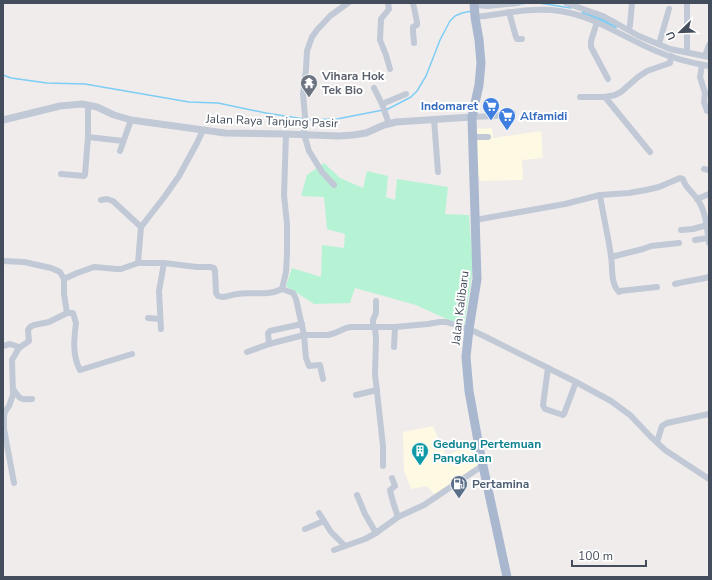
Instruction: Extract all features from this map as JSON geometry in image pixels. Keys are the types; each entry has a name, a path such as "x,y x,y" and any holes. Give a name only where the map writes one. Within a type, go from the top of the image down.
{"main road":[{"name":"Jalan Kalibaru","path":"474,10 480,40 481,63 479,85 472,117 477,279 466,357 468,391 482,466 507,577"}],"street":[{"path":"334,185 322,172 309,151 305,132 303,94 307,51 312,37 330,16 348,3"},
{"path":"388,3 389,9 381,19 380,40 390,68"},
{"path":"413,3 417,22 417,25 413,27 414,43"},
{"path":"474,10 488,6 518,3"},
{"path":"566,3 600,15 639,36 670,49 707,56 709,45"},
{"path":"629,30 632,3"},
{"path":"687,3 687,52"},
{"path":"474,10 509,12 535,9 561,11 574,14 597,22 656,52 709,66"},
{"path":"659,44 669,9"},
{"path":"509,12 516,37 518,39 522,39"},
{"path":"597,22 591,40 591,48 608,79"},
{"path":"580,98 615,95 648,71 670,63 671,56"},
{"path":"702,65 700,77 705,93 704,102 707,111"},
{"path":"374,88 387,120"},
{"path":"382,106 406,94"},
{"path":"605,97 650,152"},
{"name":"Jalan Raya Tanjung Pasir","path":"3,120 60,106 82,104 97,107 114,115 131,120 203,130 233,133 286,134 305,132 339,136 366,133 384,125 387,120 396,122 472,117"},
{"path":"61,174 85,175 88,137 88,105"},
{"path":"472,117 495,116 513,113"},
{"path":"434,119 438,172"},
{"path":"120,151 131,120"},
{"path":"138,263 141,227 166,196 179,176 195,148 203,130"},
{"path":"282,289 287,260 287,224 284,196 286,134"},
{"path":"88,137 123,141"},
{"path":"472,137 488,137"},
{"path":"475,220 564,204 600,195 646,190 659,187 680,178 683,179 684,184 701,205 707,225 709,241 694,240"},
{"path":"697,199 709,194"},
{"path":"600,195 614,282 618,292 657,287"},
{"path":"101,200 107,199 113,201 141,227"},
{"path":"681,230 707,225"},
{"path":"611,257 651,246 679,243"},
{"path":"3,261 24,262 54,269 61,274 64,279 64,294 67,313"},
{"path":"161,329 160,291 164,262"},
{"path":"64,279 94,267 122,269 138,263 164,262 214,268 216,293 220,297 226,298 237,294 271,293 282,289 292,293 295,296 302,324 308,364 310,366 320,365 323,379"},
{"path":"675,284 688,280 709,277"},
{"path":"376,301 376,313 373,320 376,340 375,374 383,446 383,466"},
{"path":"14,483 4,429 4,419 13,390 12,362 19,347 29,341 28,330 34,325 49,322 67,313 73,313 75,320 74,348 80,370 132,354"},
{"path":"148,318 160,319"},
{"path":"247,352 269,344 304,335 328,335 351,327 395,327 446,322 469,329 611,401 630,415 665,450 709,479"},
{"path":"269,344 268,333 270,331 302,324"},
{"path":"394,347 395,327"},
{"path":"3,346 10,344 19,347"},
{"path":"548,368 543,405 545,409 564,414 576,382"},
{"path":"13,390 23,400 32,399"},
{"path":"356,396 377,390"},
{"path":"657,442 662,426 667,423 709,414"},
{"path":"3,463 11,462"},
{"path":"334,550 365,539 376,533 398,517 424,505 482,466"},
{"path":"392,478 396,486 390,490 398,517"},
{"path":"357,495 365,514 376,533"},
{"path":"319,514 331,532 345,546"},
{"path":"305,529 324,521"}],"shaded area":[{"path":"492,128 493,138 541,131 543,158 522,160 523,180 481,181 476,171 475,129"},
{"path":"433,426 446,455 476,444 481,465 436,496 427,486 411,489 404,471 403,432"}],"green space":[{"path":"324,163 340,178 363,188 367,171 388,176 386,197 395,200 397,179 448,187 445,214 469,215 473,268 464,327 416,305 355,288 350,303 314,304 286,286 292,268 321,277 322,245 344,248 345,234 327,229 324,197 301,196 307,175"}],"waterway":[{"path":"519,4 529,3"},
{"path":"539,3 571,8"},
{"path":"386,110 411,97 417,91 426,76 440,40 450,21 455,16 472,11"},
{"path":"586,13 614,24"},
{"path":"3,75 11,78 47,83 85,84 189,102 218,103 304,119"},
{"path":"307,120 337,119 383,110"}],"place":[{"name":"Vihara Hok Tek Bio","path":"309,98"},
{"name":"Indomaret","path":"491,121"},
{"name":"Alfamidi","path":"507,131"},
{"name":"Gedung Pertemuan Pangkalan","path":"420,466"},
{"name":"Pertamina","path":"459,499"}]}
